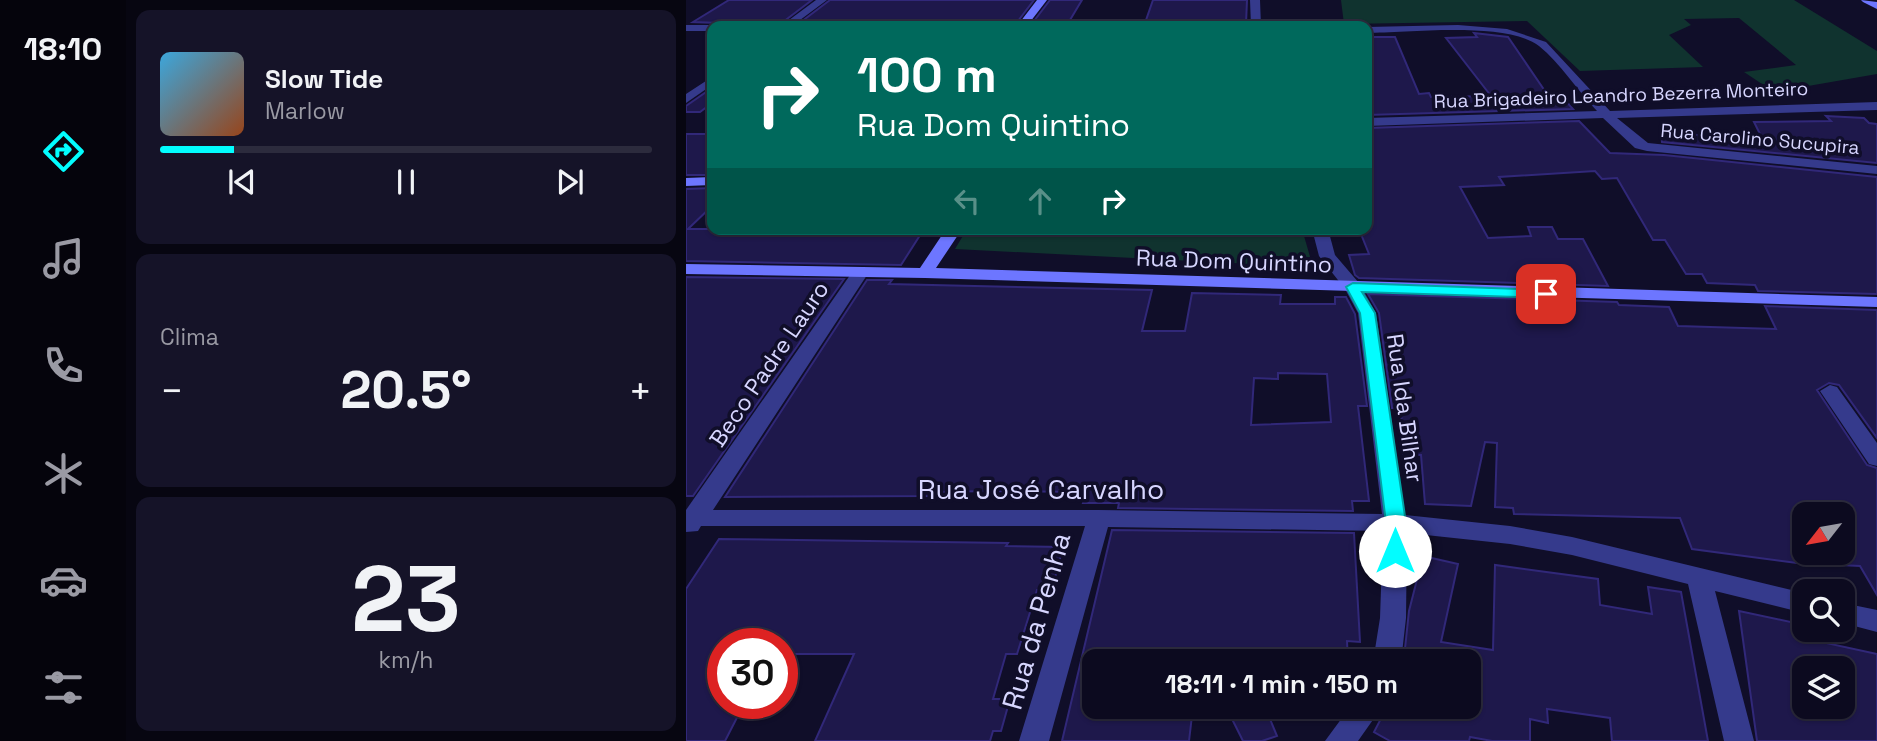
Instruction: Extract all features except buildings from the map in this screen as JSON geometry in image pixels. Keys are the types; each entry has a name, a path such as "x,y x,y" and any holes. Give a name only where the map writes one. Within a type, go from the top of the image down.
{"main road":[{"path":"1026,21 1042,0"},
{"path":"1866,0 1877,6"},
{"path":"686,182 707,181"},
{"path":"925,273 950,235"},
{"name":"Rua Dom Quintino","path":"686,270 925,273 1877,302"}],"street":[{"path":"793,21 822,0"},
{"path":"1255,0 1256,21"},
{"path":"686,28 707,28"},
{"path":"1372,30 1495,30 1522,34 1542,44 1607,115"},
{"name":"Rua Brigadeiro Leandro Bezerra Monteiro","path":"1372,122 1877,106"},
{"name":"Rua Carolino Sucupira","path":"1607,115 1640,145 1669,151 1877,170"},
{"name":"Rua Ida Bilhar","path":"1322,235 1327,256 1353,287 1367,313 1396,523 1393,633 1390,649"},
{"name":"Beco Padre Lauro","path":"689,523 860,272"},
{"path":"1830,391 1877,459"},
{"name":"Rua José Carvalho","path":"689,523 1099,518 1396,523 1510,535 1572,546 1792,600"},
{"name":"Rua da Penha","path":"1034,741 1099,518"},
{"path":"1699,578 1740,741"},
{"path":"1855,616 1877,621"},
{"path":"1340,741 1358,719"}],"green space":[{"path":"1341,0 1794,0 1877,51 1877,74 1774,92 1744,72 1796,65 1739,18 1684,19 1691,25 1669,35 1703,67 1580,71 1527,21 1372,24 1372,21 1344,21"},
{"path":"963,235 1304,235 1313,267 955,249"}],"route":[{"path":"1395,551 1396,523 1367,313 1353,287 1546,294"}]}
